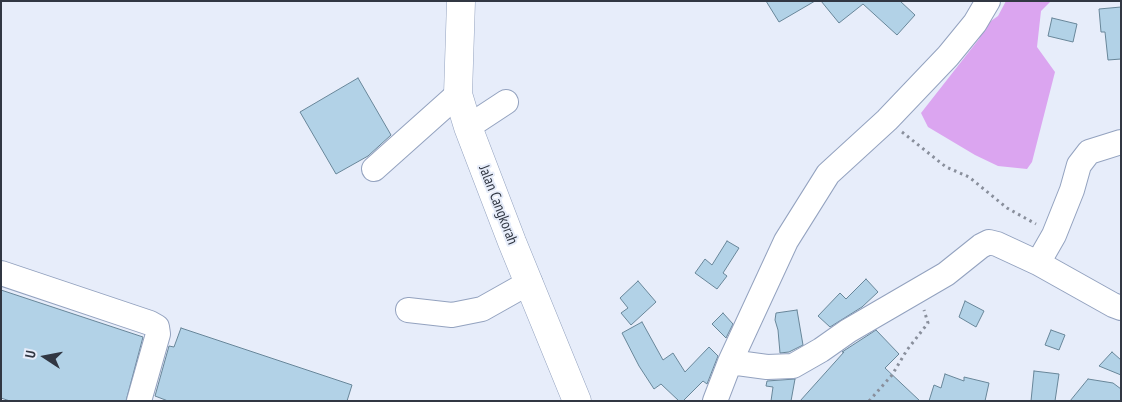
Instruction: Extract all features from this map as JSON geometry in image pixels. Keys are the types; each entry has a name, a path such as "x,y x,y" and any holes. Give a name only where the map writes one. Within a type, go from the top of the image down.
{"main road":[{"name":"Jalan Cangkorah","path":"461,1 458,94 468,127 512,242 578,401"}],"street":[{"path":"715,401 730,362 786,241 828,174 886,120 948,56 975,23 988,1"},
{"path":"374,170 458,94"},
{"path":"468,127 506,102"},
{"path":"1038,263 1054,234 1072,190 1079,164 1089,152 1121,142"},
{"path":"730,362 767,367 793,366 821,350 848,331 946,274 980,246 989,242 1038,263 1112,305 1121,308"},
{"path":"1,274 150,323 157,327 158,334 139,401"},
{"path":"408,310 452,315 482,309 530,282"}],"path":[{"path":"886,120 946,167 969,177 1007,208 1054,234"},
{"path":"869,401 892,376 907,350 928,323 914,292"}],"shaded area":[{"path":"1006,1 1051,1 1041,11 1037,47 1055,72 1032,162 1027,169 998,166 975,155 928,127 921,113 979,39 984,26 998,16"}],"building":[{"path":"766,1 815,1 779,22"},
{"path":"821,1 900,1 915,15 897,35 863,4 839,23"},
{"path":"1121,7 1121,59 1108,60 1105,32 1101,32 1099,9"},
{"path":"1052,18 1077,24 1073,42 1048,36"},
{"path":"358,78 391,135 368,156 336,174 300,112"},
{"path":"727,241 739,248 723,273 727,276 717,289 695,273 705,259 712,265"},
{"path":"866,279 878,292 862,307 830,327 818,316 840,293 846,299"},
{"path":"638,281 656,302 631,325 621,313 628,308 620,298"},
{"path":"1,290 143,337 126,401 10,401 1,398"},
{"path":"965,301 984,311 976,327 959,317"},
{"path":"797,310 803,345 789,352 780,353 775,320 776,313"},
{"path":"723,313 733,324 726,338 712,324"},
{"path":"642,322 663,360 673,353 685,372 709,347 718,356 707,384 703,381 683,401 679,401 661,384 654,389 639,366 622,333"},
{"path":"181,328 352,385 347,401 168,401 155,396 169,346 174,347"},
{"path":"876,330 899,354 885,368 920,401 800,401 844,352 842,352"},
{"path":"1051,330 1065,335 1059,350 1045,345"},
{"path":"1112,352 1121,360 1121,375 1099,366"},
{"path":"1034,371 1059,374 1055,401 1031,401"},
{"path":"945,374 964,381 964,377 989,383 985,401 929,401 934,385 941,388"},
{"path":"795,379 791,401 771,401 773,387 766,386 767,381"},
{"path":"1088,379 1113,383 1121,389 1121,401 1070,401"}]}
